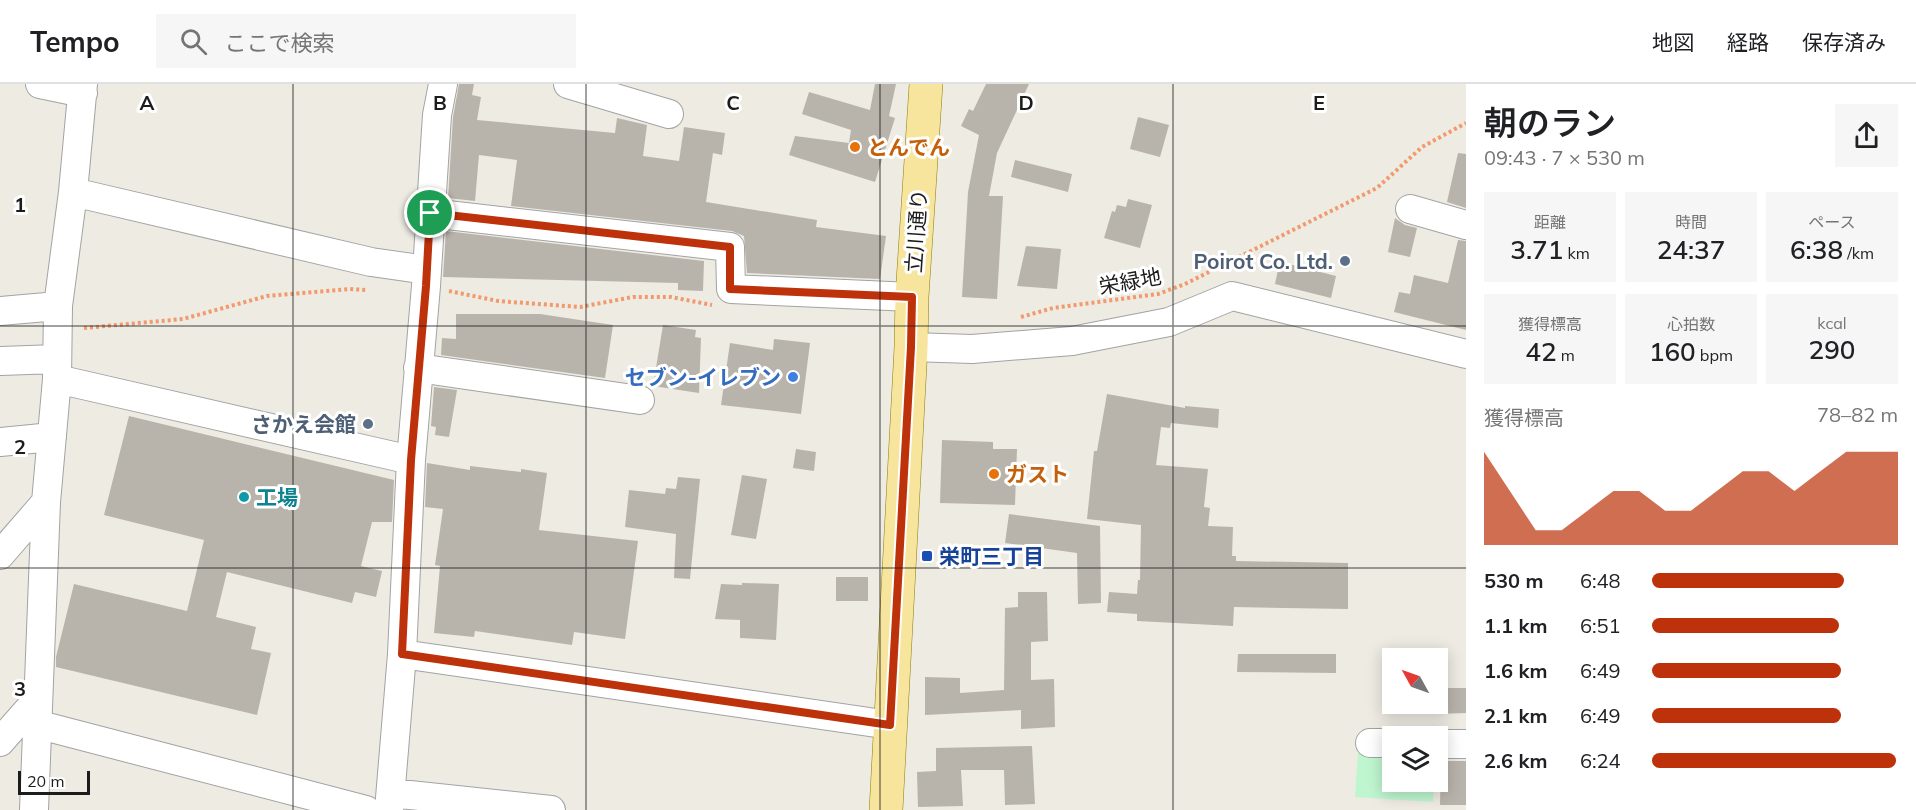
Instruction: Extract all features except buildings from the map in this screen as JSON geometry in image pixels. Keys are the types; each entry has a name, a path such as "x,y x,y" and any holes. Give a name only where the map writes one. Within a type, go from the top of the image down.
{"main road":[{"name":"立川通り","path":"886,810 912,297 932,87"}],"street":[{"path":"34,810 36,712 46,502 57,369 58,306 73,192 83,89 40,84"},
{"path":"443,84 437,115 411,460 402,654 390,802 551,810"},
{"path":"568,84 669,114"},
{"path":"73,192 371,262 427,270"},
{"path":"1410,208 1466,225"},
{"path":"430,213 730,247 730,289 912,297"},
{"path":"911,347 972,349 1072,341 1169,322 1232,297 1466,354"},
{"path":"0,311 58,306"},
{"path":"0,361 57,369 411,460"},
{"path":"418,368 640,400"},
{"path":"0,442 52,437"},
{"path":"0,555 46,502"},
{"path":"402,654 890,725"},
{"path":"0,742 36,712"},
{"path":"36,712 366,810"},
{"path":"1448,744 1466,744"}],"path":[{"name":"栄緑地","path":"1012,320 1053,308 1158,294 1185,285 1377,188 1422,147 1466,123"}],"green space":[{"path":"1358,753 1382,753 1382,792 1434,792 1433,802 1355,797"}],"place":[{"name":"とんでん","path":"855,147"},
{"name":"Poirot Co. Ltd.","path":"1345,261"},
{"name":"セブン-イレブン","path":"793,377"},
{"name":"さかえ会館","path":"368,424"},
{"name":"ガスト","path":"994,474"},
{"name":"工場","path":"244,497"},
{"name":"栄町三丁目","path":"927,556"}],"route":[{"path":"430,213 730,247 730,289 912,297 890,725 402,654 411,460 430,213"}]}
